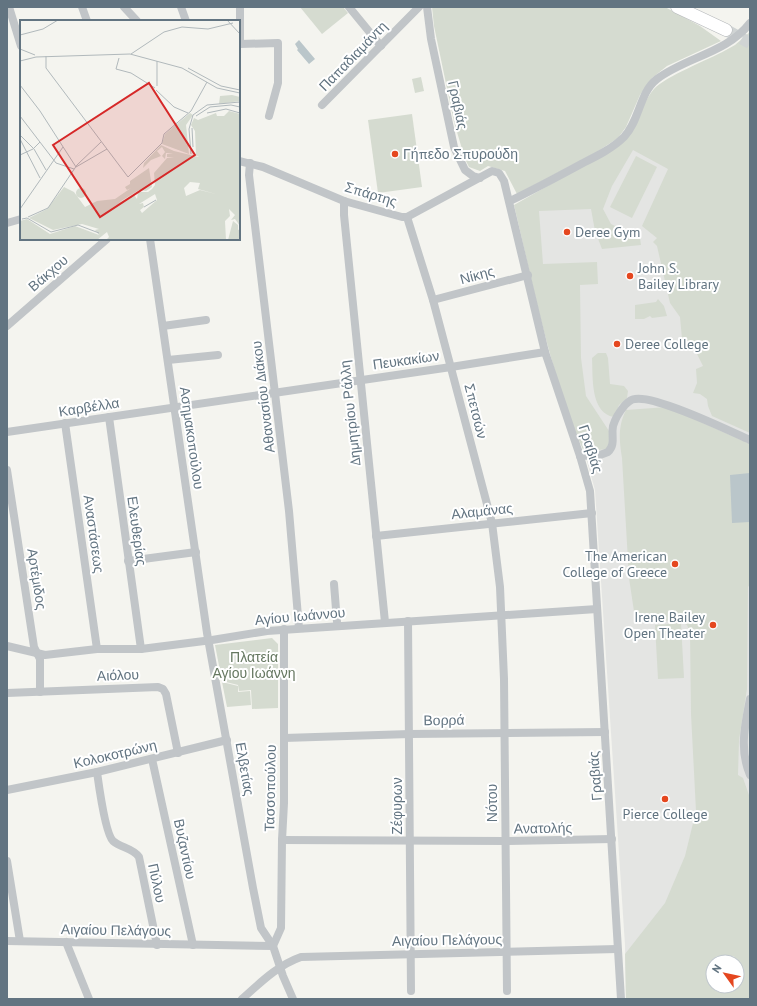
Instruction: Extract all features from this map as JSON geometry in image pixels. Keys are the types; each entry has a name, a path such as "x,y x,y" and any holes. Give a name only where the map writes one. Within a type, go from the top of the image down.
{"highway":[{"path":"677,7 726,30 688,7"}],"street":[{"path":"9,7 20,43"},
{"path":"82,7 87,20"},
{"path":"124,7 136,20"},
{"path":"181,7 186,20"},
{"path":"240,7 240,44 278,42 278,83 269,116"},
{"path":"349,7 381,46"},
{"name":"Παπαδιαμάντη","path":"322,105 418,7"},
{"name":"Γραβιάς","path":"427,7 433,46 454,147 465,170 473,176 480,178 492,171 499,173 504,181 528,275 545,352 580,456 590,491 621,999"},
{"path":"510,201 598,155 620,141 630,129 652,84 669,72 730,41 750,23"},
{"name":"Σπάρτης","path":"240,161 250,163 344,201 399,217 407,216 480,178"},
{"name":"Αθανασίου Διάκου","path":"250,163 249,175 289,511 299,628"},
{"name":"Δημητρίου Ράλλη","path":"344,201 344,216 359,380 385,622"},
{"name":"Σπετσών","path":"407,216 452,367 492,523 502,615"},
{"path":"7,223 20,219"},
{"name":"Βάκχου","path":"7,326 106,240"},
{"name":"Ασημακοπούλου","path":"150,240 208,640"},
{"name":"Νίκης","path":"433,300 528,275"},
{"path":"162,326 206,320"},
{"name":"Πευκακίων","path":"174,407 545,352"},
{"path":"168,360 218,355"},
{"path":"580,456 600,455 608,452 613,443 613,428 620,413 626,404 636,398 654,401 676,408 750,440"},
{"name":"Καρβέλλα","path":"7,432 174,407"},
{"name":"Ελευθερίας","path":"109,417 141,649"},
{"name":"Αναστάσεως","path":"66,424 97,649"},
{"name":"Αρτέμιδος","path":"7,470 34,647 40,659 40,692"},
{"name":"Αλαμάνας","path":"376,536 592,513"},
{"path":"128,561 196,552"},
{"path":"334,584 337,622"},
{"name":"Αγίου Ιωάννου","path":"7,646 45,655 97,649 141,649 284,629 597,609"},
{"name":"Νότου","path":"502,615 507,991"},
{"name":"Ζέφυρων","path":"408,621 411,991"},
{"name":"Τασσοπούλου","path":"273,946 281,928 284,803 284,629"},
{"name":"Ελβετίας","path":"208,640 261,928 273,946 293,999"},
{"name":"Αιόλου","path":"7,693 152,687 163,689 166,694 178,753"},
{"path":"750,699 743,730 743,745 745,760 750,775"},
{"name":"Βορρά","path":"284,738 504,732 605,732"},
{"name":"Κολοκοτρώνη","path":"7,790 97,772 227,740"},
{"name":"Βυζαντίου","path":"152,759 193,945"},
{"name":"Πύλου","path":"97,772 109,834 116,843 134,852 139,857 157,944"},
{"name":"Ανατολής","path":"282,840 505,841 612,839"},
{"path":"7,861 20,941"},
{"name":"Αιγαίου Πελάγους","path":"7,941 273,946"},
{"path":"66,942 89,999"},
{"name":"Αιγαίου Πελάγους","path":"242,999 280,967 301,957 617,949"}],"shaded area":[{"path":"299,40 315,59 309,64 297,50 298,49 295,44"},
{"name":"The American College of Greece","path":"619,146 663,148 750,281 750,999 626,999 625,945 595,490 515,206"},
{"path":"750,473 750,522 732,523 730,475"}],"green space":[{"path":"300,7 343,7 348,13 322,34"},
{"path":"432,7 665,7 700,26 721,41 667,66 652,78 640,95 626,127 618,138 595,153 517,194 505,171 488,166 480,171 469,167 465,159 454,122 434,26"},
{"path":"750,32 750,433 712,416 707,399 700,394 693,393 697,383 696,369 703,366 695,350 683,350 680,317 670,303 657,246 653,242 657,238 642,226 668,169 633,150 612,186 603,209 611,224 640,238 641,245 602,249 595,231 591,209 539,211 543,264 597,262 598,284 580,285 581,358 586,396 609,431 610,446 606,449 584,452 572,422 552,361 514,205 618,146 631,133 654,89 677,74 735,45"},
{"path":"421,77 424,91 415,93 412,79"},
{"name":"Γήπεδο Σπυρούδη","path":"412,114 422,187 378,193 368,120"},
{"path":"636,156 657,167 632,218 610,207"},
{"path":"658,299 664,306 667,316 652,318 650,316 644,319 635,319 635,305 656,302"},
{"path":"598,353 606,353 608,358 610,384 624,386 628,391 627,398 619,405 614,417 606,414 601,409 594,393 592,358"},
{"path":"667,407 750,444 750,584 748,587 747,689 739,740 738,775 743,778 750,798 750,999 626,999 625,954 665,903 685,856 696,811 691,714 690,632 687,625 682,622 635,618 629,578 620,439 620,427 626,410"},
{"path":"681,623 684,678 658,679 655,625"},
{"name":"Πλατεία Αγίου Ιωάννη","path":"272,638 278,644 278,708 252,709 251,690 239,691 238,685 222,681 215,645"},
{"path":"222,682 238,686 238,692 250,691 251,705 227,707"}],"tunnel":[{"path":"726,30 750,43"}],"place":[{"name":"Γήπεδο Σπυρούδη","path":"395,154"},
{"name":"Deree Gym","path":"567,232"},
{"name":"John S. Bailey Library","path":"630,276"},
{"name":"Deree College","path":"617,344"},
{"name":"The American College of Greece","path":"675,564"},
{"name":"Irene Bailey Open Theater","path":"713,625"},
{"name":"Pierce College","path":"665,799"}]}
